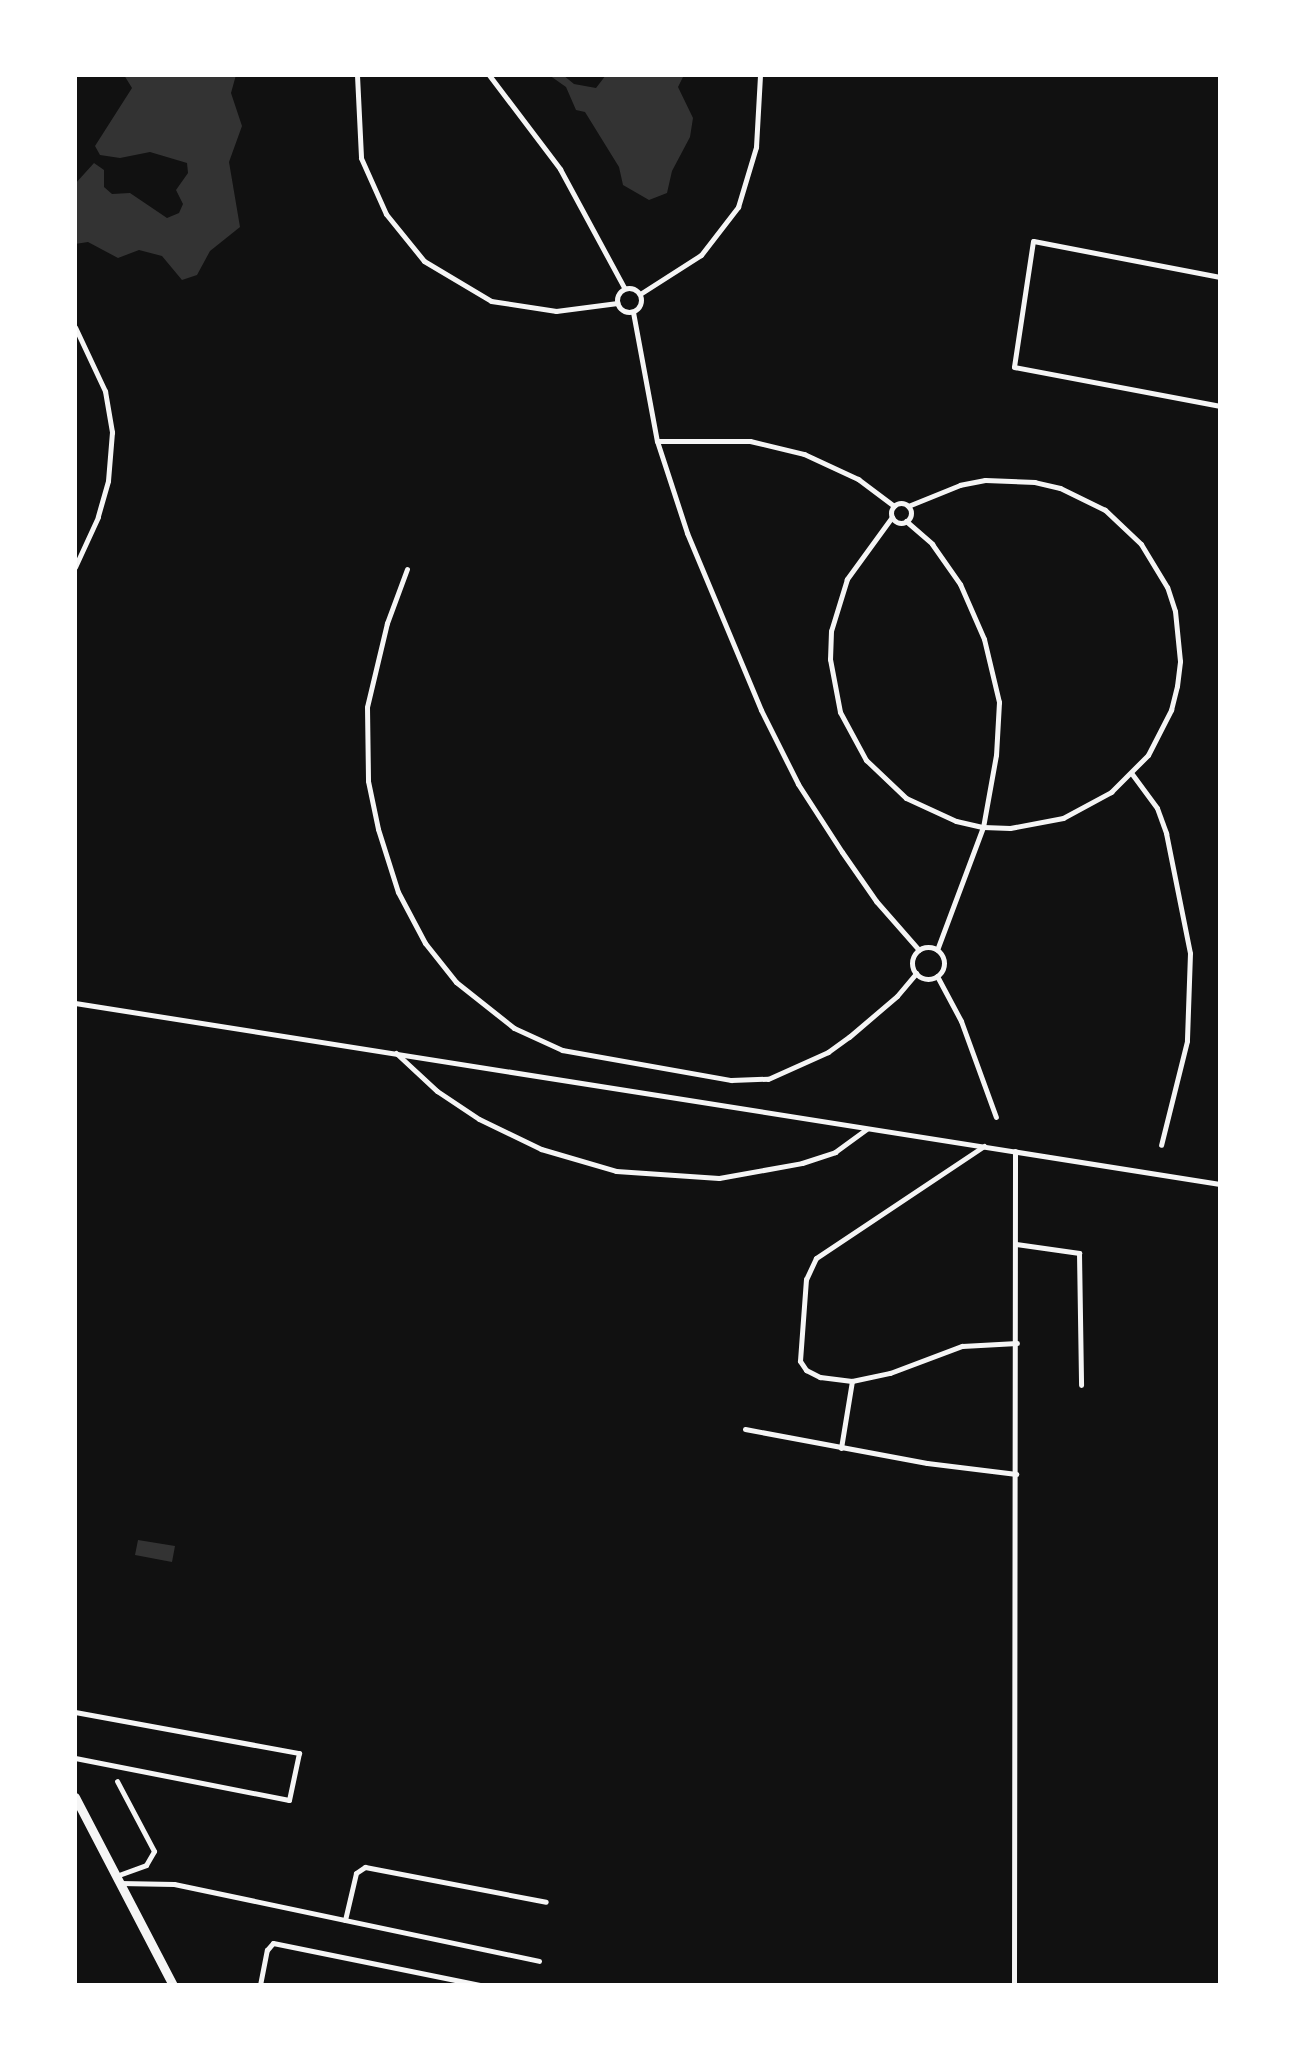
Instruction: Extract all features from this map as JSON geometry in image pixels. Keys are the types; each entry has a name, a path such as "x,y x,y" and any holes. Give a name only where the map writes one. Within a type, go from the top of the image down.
{"main road":[{"path":"75,1797 173,1985"}],"street":[{"path":"357,75 361,158 386,214 424,261 491,301 556,311 617,303"},
{"path":"489,75 560,169 625,289 640,294"},
{"path":"640,294 701,255 738,207 756,147 760,75"},
{"path":"1220,277 1033,241 1014,367 1220,406"},
{"path":"617,303 625,289"},
{"path":"633,312 640,304 640,294"},
{"path":"617,303 623,311 633,312"},
{"path":"633,312 657,441 717,612 792,772 876,901 919,950 937,950"},
{"path":"75,327 105,391 112,432 108,481 98,517 75,567"},
{"path":"657,441 750,441 804,454 858,479 894,506 908,506 960,485 997,480 1035,482 1071,492 1105,510 1142,544 1171,599 1180,661 1174,698 1161,733 1132,774 1088,807 1063,818 1010,828 983,827 930,811 885,781 866,760 840,712 830,659 837,604 860,555 892,517 894,506"},
{"path":"906,521 911,514 908,506"},
{"path":"892,517 906,521 932,544 960,584 984,639 994,676 998,732 983,827 937,950"},
{"path":"407,569 387,623 367,707 368,781 378,829 401,901 425,943 456,982 513,1028 562,1050 749,1081 797,1068 828,1052 879,1013 916,973"},
{"path":"1132,774 1157,808 1180,888 1190,953 1187,1041 1161,1145"},
{"path":"919,950 912,961 916,973 928,979 937,976 944,960 937,950"},
{"path":"937,976 961,1021 996,1117"},
{"path":"75,1003 1220,1184"},
{"path":"396,1054 437,1091 479,1119 541,1149 616,1171 719,1178 802,1163 835,1152 867,1128"},
{"path":"984,1146 829,1245 808,1268 800,1361 806,1370 820,1377 852,1381 890,1373 962,1346 1017,1343"},
{"path":"1014,1985 1017,1343 1015,1151"},
{"path":"1016,1244 1079,1253 1081,1385"},
{"path":"841,1448 852,1381"},
{"path":"745,1429 841,1448 1016,1474"},
{"path":"75,1712 299,1753 289,1800 75,1758"},
{"path":"117,1780 154,1850 146,1865 118,1879"},
{"path":"345,1920 356,1873 365,1867 546,1902"},
{"path":"118,1879 174,1884 539,1961"},
{"path":"260,1985 267,1950 274,1943 480,1985"}],"shaded area":[{"path":"124,75 236,75 231,93 242,126 229,162 240,227 210,251 197,275 182,280 162,256 139,250 118,258 88,242 75,244 75,184 94,163 104,170 104,187 112,194 130,193 167,218 179,213 183,204 176,190 188,173 187,163 150,152 120,158 100,155 95,146 132,88"},
{"path":"549,75 563,75 574,84 596,88 606,75 684,75 678,87 693,118 690,137 672,171 667,193 649,200 623,185 619,167 585,112 576,110 566,87"},
{"path":"138,1540 175,1546 172,1562 135,1555"}]}
